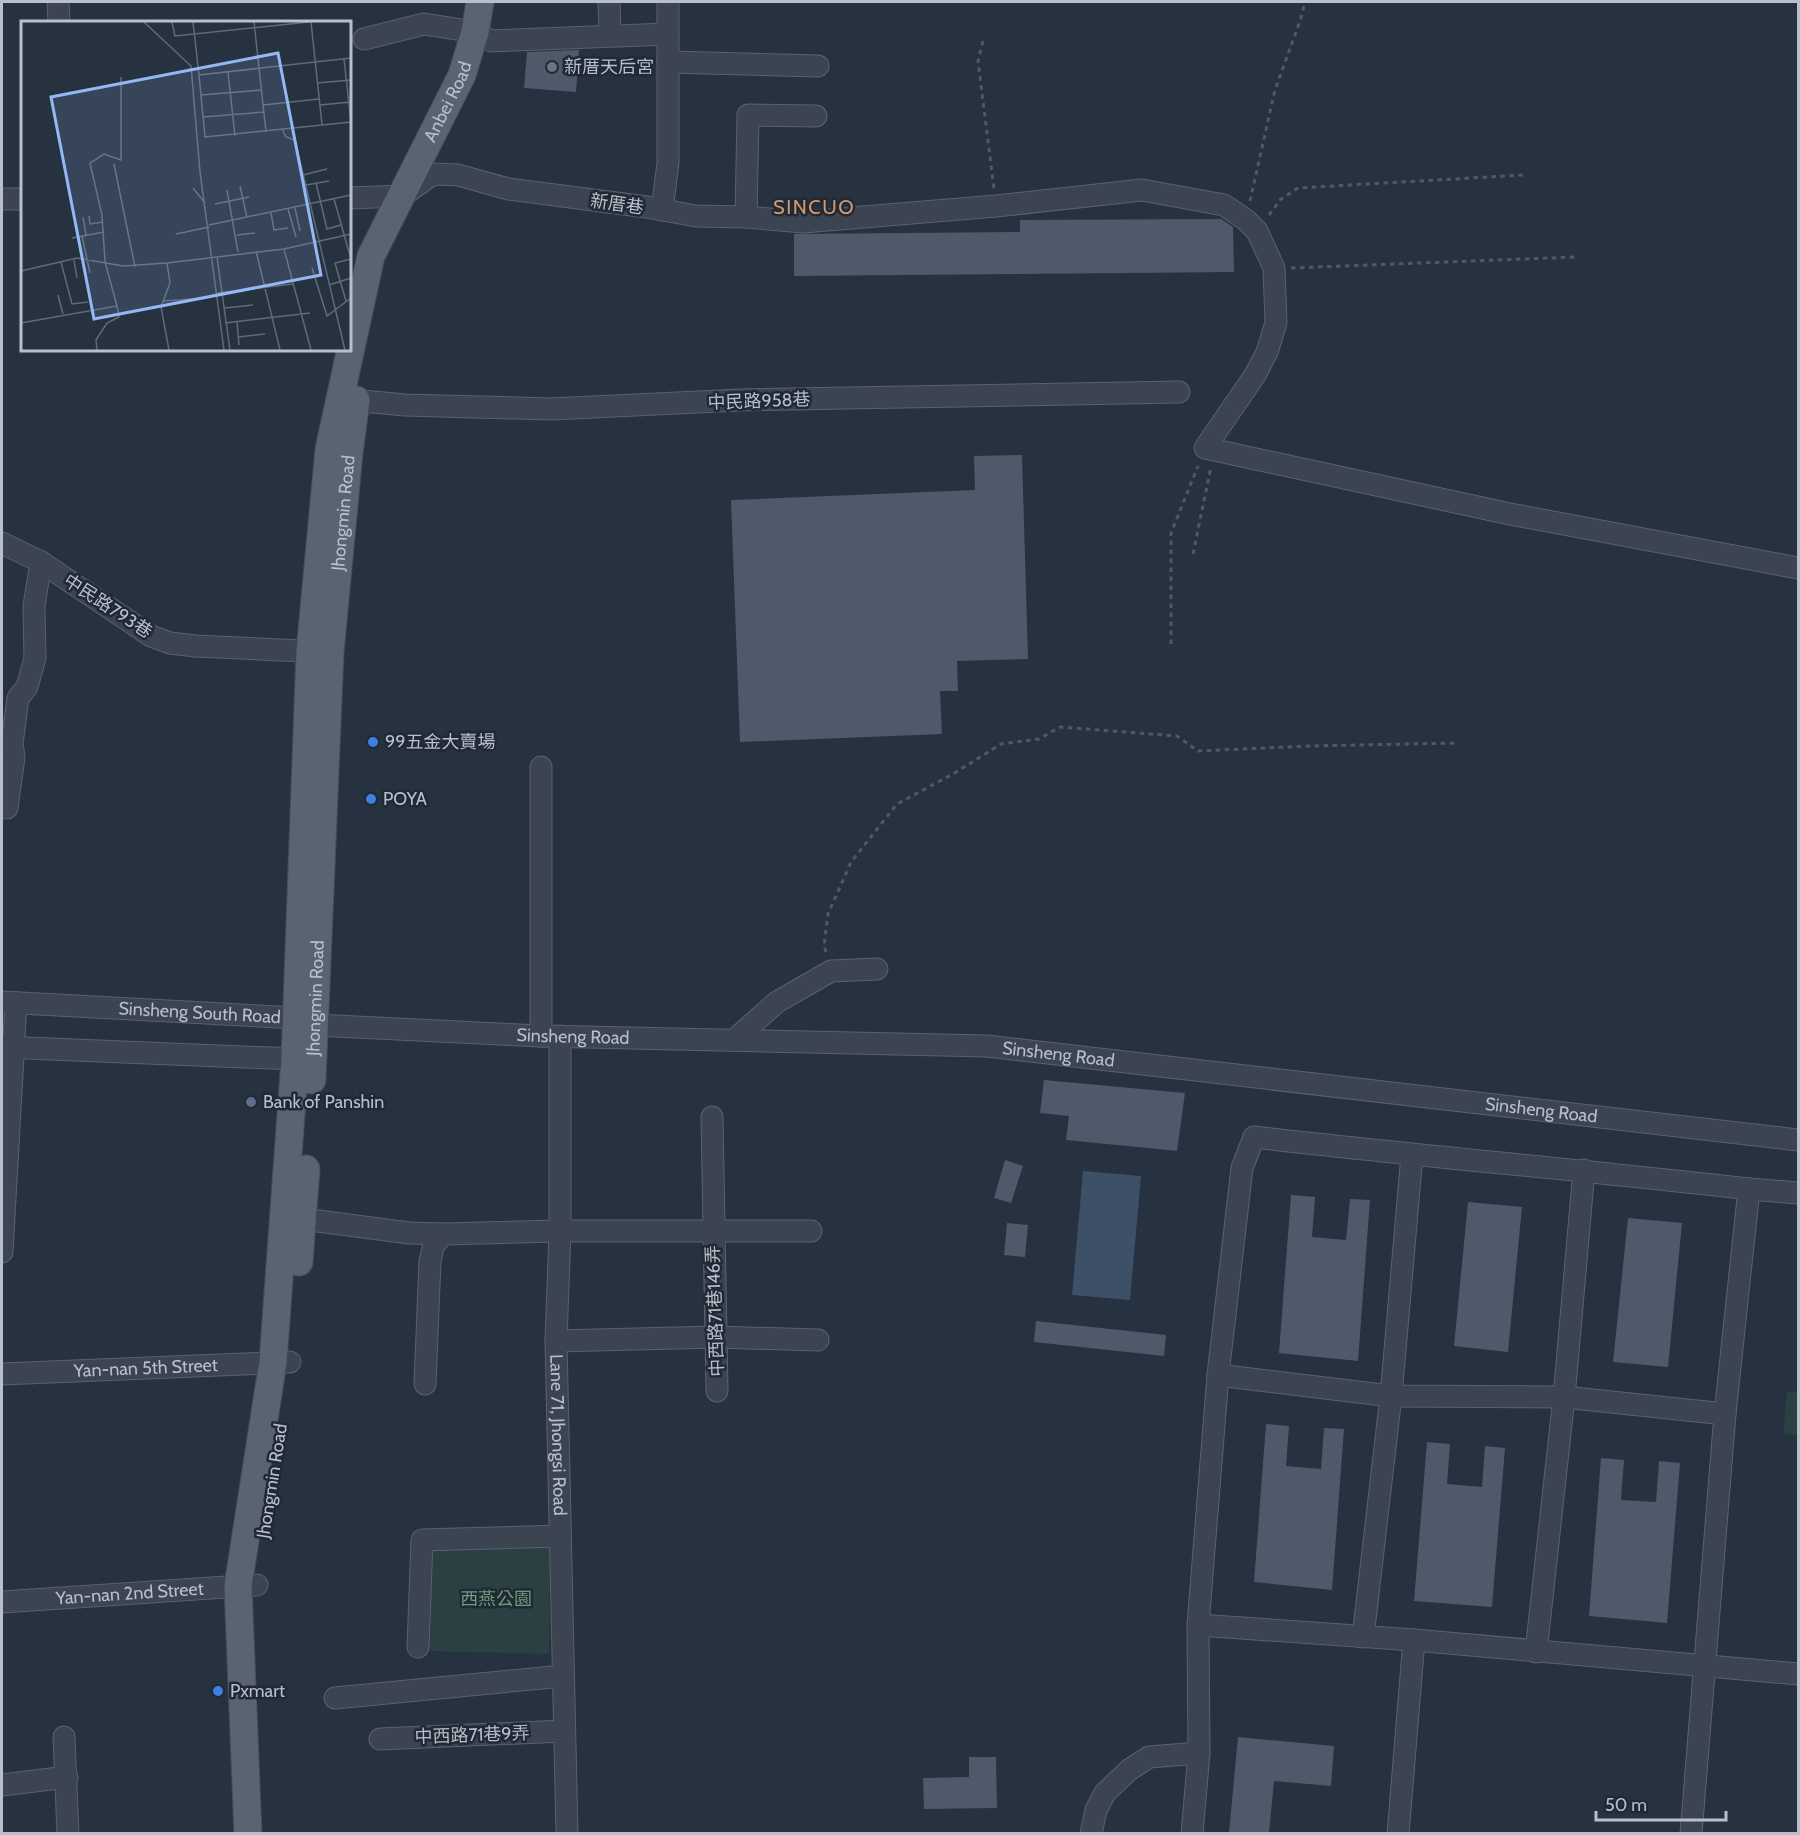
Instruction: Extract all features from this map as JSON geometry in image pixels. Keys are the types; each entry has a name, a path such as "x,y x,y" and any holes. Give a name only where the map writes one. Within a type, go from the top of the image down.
{"main road":[{"name":"Anbei Road","path":"433,174 478,76 483,36 480,2"},
{"name":"Anbei Road","path":"402,196 498,2"},
{"name":"Jhongmin Road","path":"348,400 374,304 401,229 433,174"},
{"name":"Jhongmin Road","path":"248,1833 248,1586 303,1219 305,1022 320,652 349,453 348,400 370,256 402,196"},
{"name":"Jhongmin Road","path":"282,1362 285,1215 294,1059 305,1022"},
{"name":"Jhongmin Road","path":"248,1586 266,1833"}],"street":[{"path":"58,2 59,21"},
{"path":"609,2 610,35"},
{"path":"662,210 668,163 668,2"},
{"path":"364,39 424,24 483,36 668,33"},
{"path":"668,62 818,66"},
{"path":"746,217 748,115 816,116"},
{"path":"351,198 402,196 433,174"},
{"name":"新厝巷","path":"433,174 458,175 508,189 696,216 746,217 803,222 996,206 1142,190 1224,206 1251,226"},
{"path":"2,200 21,199"},
{"path":"1251,226 1274,268 1276,323 1267,352 1255,375 1210,449 1510,514 1798,568"},
{"name":"中民路958巷","path":"348,400 405,405 550,409 740,400 1179,392"},
{"name":"中民路793巷","path":"2,543 41,562 151,636 170,643 320,652"},
{"path":"7,808 14,757 12,744 18,698 27,687 35,658 34,606 41,562"},
{"name":"Lane 71, Jhongsi Road","path":"541,767 550,1036 560,1231 556,1341 567,1833"},
{"path":"734,1040 777,1002 831,971 877,969"},
{"path":"2,1252 9,1003"},
{"name":"Sinsheng South Road","path":"9,1003 305,1022"},
{"name":"Sinsheng Road","path":"305,1022 550,1036 987,1046 1798,1140"},
{"path":"7,1048 294,1059"},
{"name":"中西路71巷146弄","path":"712,1117 717,1391"},
{"path":"1192,1833 1199,1753 1198,1624 1218,1375 1242,1168 1254,1137 1798,1193"},
{"path":"1363,1636 1391,1396 1412,1155"},
{"path":"1536,1652 1564,1397 1584,1170"},
{"path":"1691,1833 1725,1414 1749,1189"},
{"name":"中西路71巷146弄","path":"303,1219 409,1233 444,1234 560,1231 811,1231"},
{"path":"425,1384 430,1261 434,1244 444,1234"},
{"path":"556,1341 716,1337 818,1340"},
{"name":"Yan-nan 5th Street","path":"2,1374 282,1362"},
{"path":"1218,1375 1391,1396 1564,1397 1725,1414"},
{"path":"418,1647 422,1540 560,1536"},
{"name":"Yan-nan 2nd Street","path":"2,1602 248,1586"},
{"path":"1198,1624 1798,1674"},
{"path":"1398,1833 1414,1641"},
{"path":"335,1698 563,1676"},
{"name":"中西路71巷9弄","path":"380,1739 564,1731"},
{"path":"64,1737 68,1833"},
{"path":"1090,1833 1096,1810 1105,1793 1129,1770 1149,1757 1199,1753"},
{"path":"2,1785 66,1777"}],"path":[{"path":"1251,226 1275,90 1305,2"},
{"path":"982,40 978,61 996,206"},
{"path":"1251,226 1281,199 1298,188 1522,175"},
{"path":"1274,268 1575,257"},
{"path":"1193,554 1210,449"},
{"path":"1171,644 1171,533 1210,449"},
{"path":"831,971 824,946 828,914 851,862 897,804 953,774 1001,744 1039,739 1060,727 1177,736 1198,751 1456,743"}],"green space":[{"path":"1787,1391 1798,1392 1798,1435 1783,1434"},
{"name":"西燕公園","path":"431,1547 550,1547 549,1654 430,1651"}],"water":[{"path":"1083,1171 1141,1176 1130,1300 1072,1295"}],"building":[{"name":"新厝天后宮","path":"579,50 576,92 524,88 527,52"},
{"path":"1221,219 1233,227 1234,272 794,276 794,234 1020,232 1020,220"},
{"path":"1022,455 1028,659 957,661 958,691 940,691 942,734 740,742 731,500 975,490 974,456"},
{"path":"1044,1080 1185,1093 1177,1151 1066,1140 1069,1116 1040,1113"},
{"path":"1005,1160 1023,1166 1011,1203 994,1198"},
{"path":"1291,1195 1315,1197 1312,1237 1346,1240 1350,1199 1370,1200 1358,1361 1279,1353"},
{"path":"1468,1202 1522,1207 1508,1352 1454,1346"},
{"path":"1628,1218 1682,1223 1668,1367 1613,1362"},
{"path":"1007,1223 1028,1225 1025,1257 1004,1255"},
{"path":"1036,1321 1166,1335 1164,1356 1034,1342"},
{"path":"1266,1424 1289,1426 1286,1466 1321,1469 1324,1428 1344,1429 1332,1590 1254,1582"},
{"path":"1427,1442 1450,1444 1447,1484 1482,1487 1485,1446 1505,1448 1492,1607 1414,1601"},
{"path":"1601,1458 1624,1460 1621,1500 1656,1502 1659,1461 1680,1463 1667,1623 1589,1616"},
{"path":"1238,1737 1334,1746 1331,1786 1274,1781 1269,1833 1229,1833"},
{"path":"969,1757 996,1757 997,1808 924,1809 923,1778 969,1777"}],"place":[{"name":"新厝天后宮","path":"552,67"},
{"name":"99五金大賣場","path":"373,742"},
{"name":"POYA","path":"371,799"},
{"name":"Bank of Panshin","path":"251,1102"},
{"name":"Pxmart","path":"218,1691"}],"district":[{"name":"SINCUO","path":"814,207"}]}
